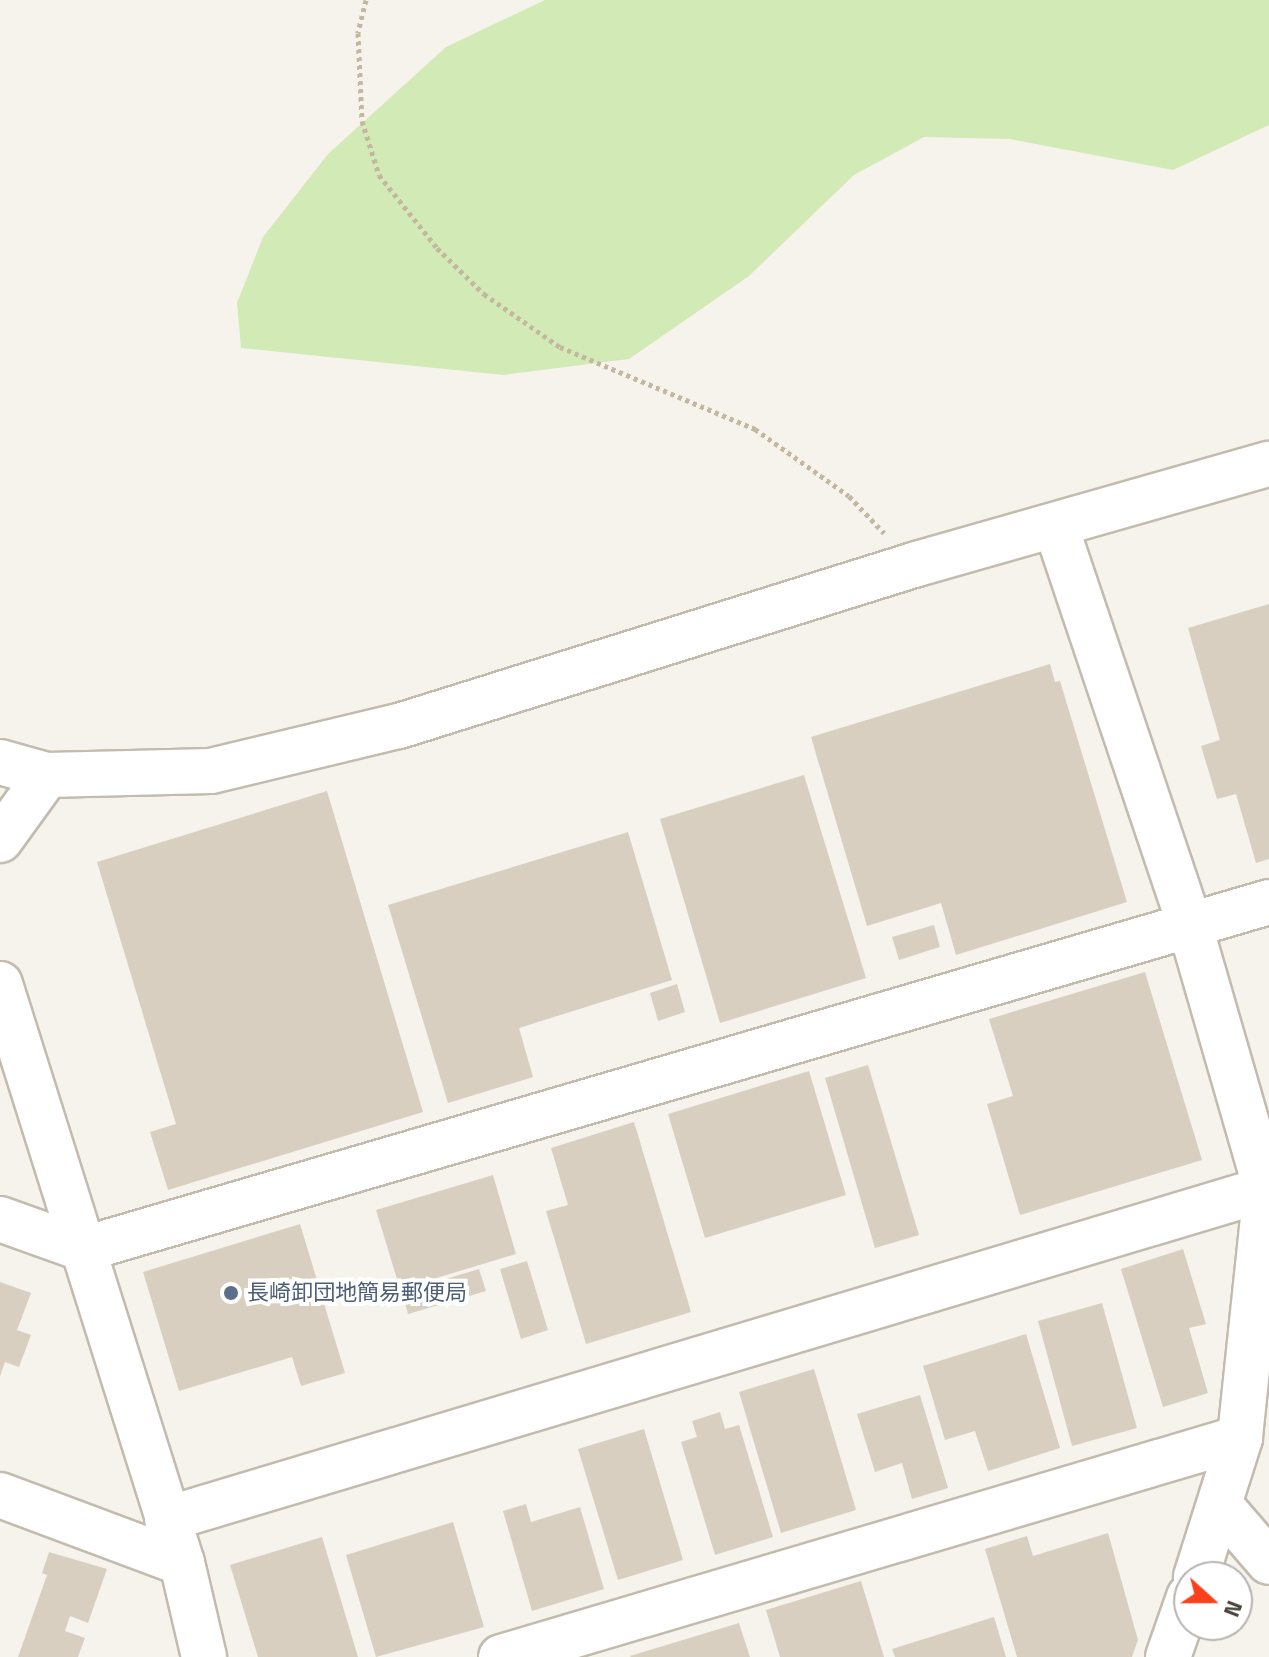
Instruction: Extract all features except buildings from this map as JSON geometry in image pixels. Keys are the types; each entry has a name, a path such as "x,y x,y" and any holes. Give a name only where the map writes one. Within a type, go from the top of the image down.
{"street":[{"path":"0,762 47,775 211,771 399,726 917,564 1269,464"},
{"path":"1056,527 1190,926 1267,1188 1240,1438 1201,1561"},
{"path":"0,840 47,775"},
{"path":"0,1219 84,1249 1269,902"},
{"path":"0,984 182,1563 204,1657"},
{"path":"167,1519 1267,1188"},
{"path":"501,1657 1240,1438"},
{"path":"0,1495 182,1563"},
{"path":"1220,1505 1269,1562"}],"path":[{"path":"366,0 358,33 362,121 379,175 437,248 484,294 560,347 755,429 849,496 885,534"}],"green space":[{"path":"545,0 1269,0 1269,125 1173,170 1010,139 924,137 854,175 749,276 629,359 503,375 241,348 237,303 263,237 328,154 446,47"}],"place":[{"name":"長崎卸団地簡易郵便局","path":"231,1293"}]}
